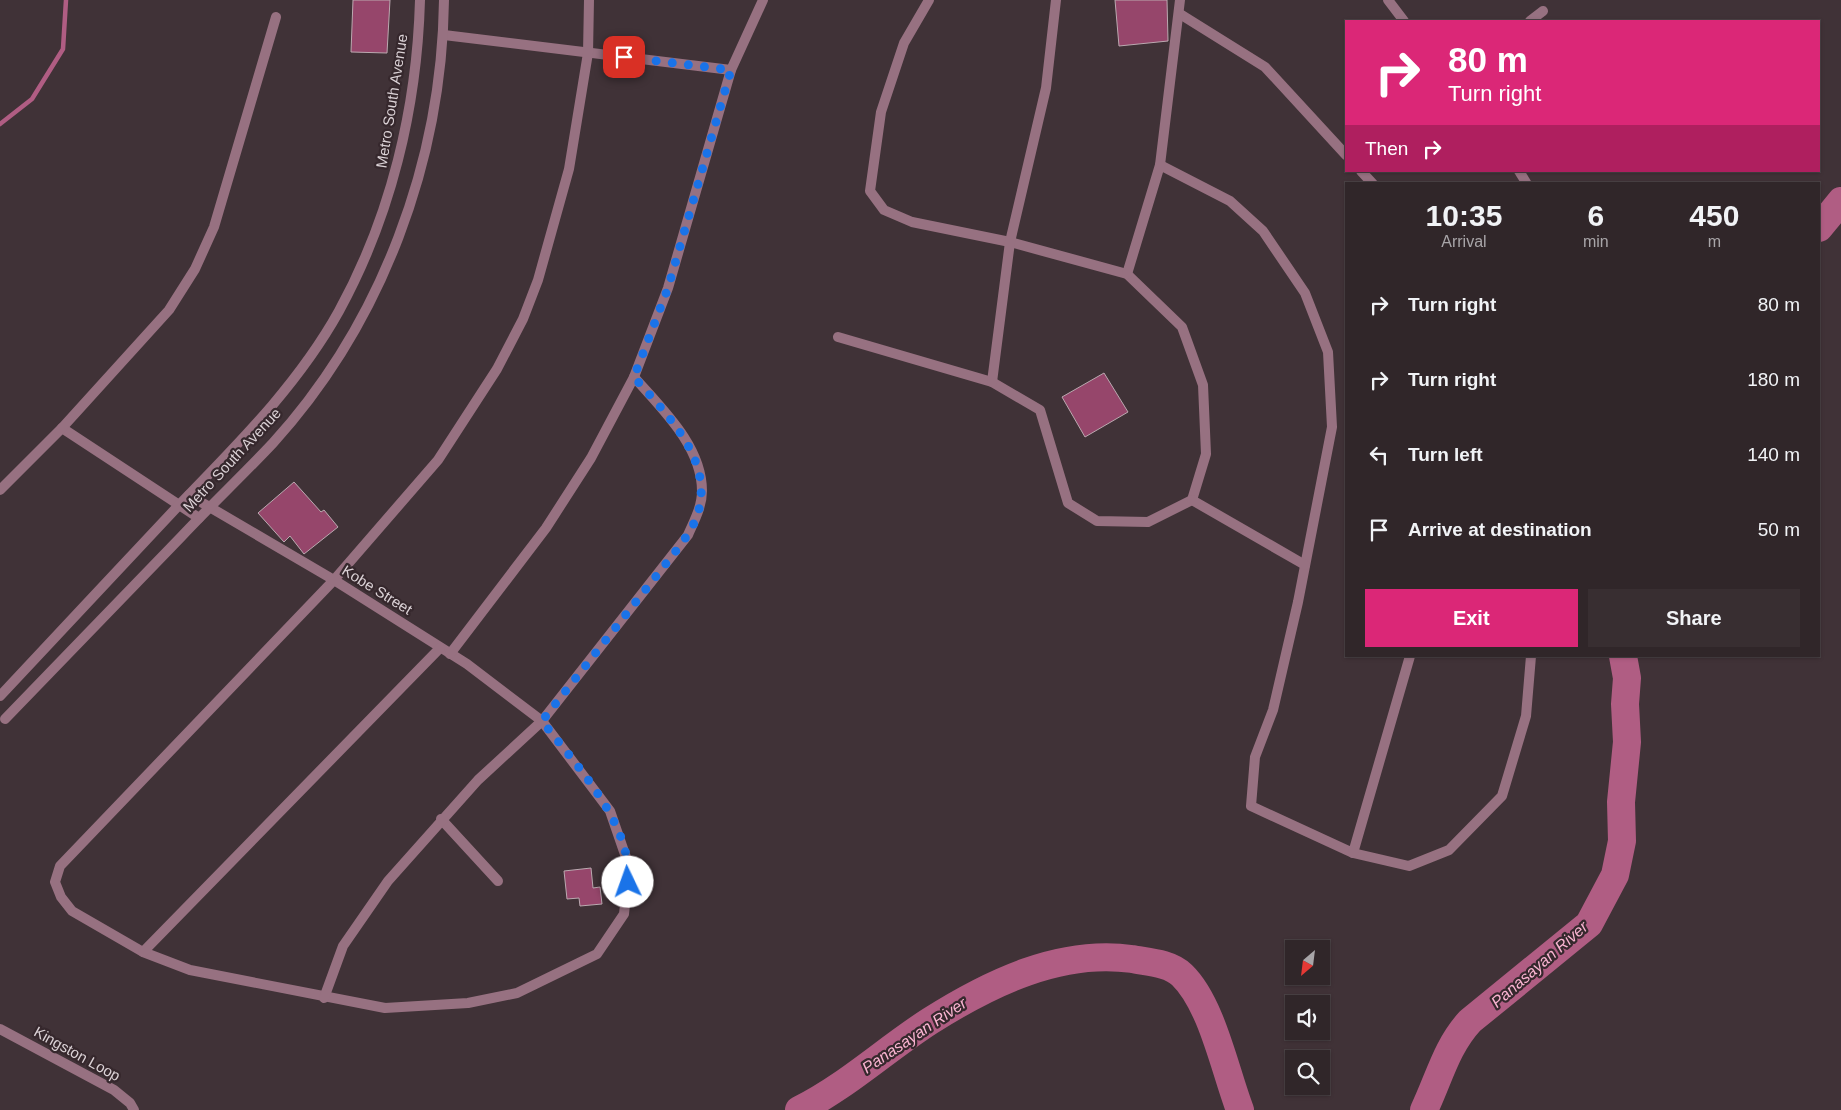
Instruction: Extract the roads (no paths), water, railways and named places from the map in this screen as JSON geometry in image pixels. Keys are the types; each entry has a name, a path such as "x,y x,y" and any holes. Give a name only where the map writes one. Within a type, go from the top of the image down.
{"street":[{"name":"Metro South Avenue","path":"0,696 180,504 254,429 299,370 338,312 372,246 395,176 410,99 419,35 420,0"},
{"name":"Metro South Avenue","path":"5,720 274,442 319,384 360,322 392,255 418,183 435,104 444,36 444,0"},
{"name":"Kobe Street","path":"189,495 334,580 497,684 542,721 610,811 629,866 624,914 598,954 517,993 468,1003 385,1008 324,998 190,970 143,952 72,912 60,897 55,882 60,866 334,580 438,460 497,369 523,319 538,280 569,169 588,53 590,0"},
{"path":"450,654 546,528 591,458 634,377 668,288 731,70 763,0"},
{"path":"838,338 992,382 1040,410 1068,502 1097,521 1148,522 1192,500 1206,454 1203,385 1182,326 1126,274 1010,242 912,222 884,210 870,191 881,112 904,43 929,0"},
{"path":"992,382 1010,242 1046,88 1056,0"},
{"path":"1126,274 1160,165 1180,14 1180,0"},
{"path":"1388,0 1403,20"},
{"path":"1531,20 1543,11"},
{"path":"1180,14 1265,67 1345,154"},
{"path":"0,490 62,428 169,310 195,269 214,227 276,17"},
{"path":"444,36 731,70"},
{"path":"1160,165 1230,200 1263,231 1304,293 1328,352 1332,427 1305,565 1273,710 1255,757 1251,806 1353,852 1409,866 1449,850 1502,796 1526,716 1531,657"},
{"path":"1362,172 1370,182"},
{"path":"324,998 343,946 366,910 394,873 478,780 542,721 688,535 698,514 702,492 699,468 678,428 634,377"},
{"path":"62,428 199,518"},
{"path":"1192,500 1305,565"},
{"path":"143,952 440,648"},
{"path":"1353,852 1410,657"},
{"path":"441,819 498,881"},
{"name":"Kingston Loop","path":"0,1029 114,1090 130,1103 134,1110"}],"waterway":[{"path":"0,124 32,99 63,49 66,0"},
{"name":"Panasayan River","path":"1820,227 1841,201"},
{"name":"Panasayan River","path":"1424,1110 1449,1052 1470,1021 1589,924 1615,875 1622,841 1621,802 1627,742 1625,704 1627,678 1623,657"},
{"name":"Panasayan River","path":"799,1110 850,1079 913,1032 977,994 1001,982 1052,964 1078,959 1105,957 1132,959 1158,964 1171,968 1182,975 1202,1003 1210,1020 1240,1110"}]}
